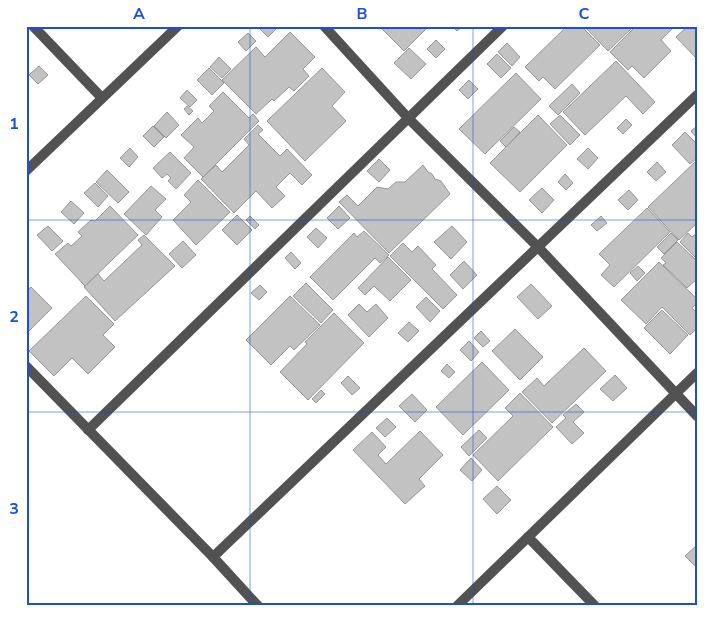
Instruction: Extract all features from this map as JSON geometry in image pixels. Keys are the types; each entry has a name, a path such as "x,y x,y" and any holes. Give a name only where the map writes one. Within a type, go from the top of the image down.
{"street":[{"path":"33,26 102,98"},
{"path":"26,171 178,26"},
{"path":"324,26 409,118 538,248 697,416"},
{"path":"88,430 503,26"},
{"path":"213,557 697,95"},
{"path":"26,366 213,557 258,606"},
{"path":"457,606 697,373"},
{"path":"528,536 595,606"}],"building":[{"path":"257,26 279,26 268,37"},
{"path":"381,26 429,26 404,51"},
{"path":"452,26 463,26 457,31"},
{"path":"567,26 581,26 600,45 555,89 543,77 539,81 525,67"},
{"path":"584,26 634,26 608,51"},
{"path":"636,26 675,26 661,40 671,51 644,78 632,66 628,70 610,52"},
{"path":"688,26 694,26 697,29 697,59 676,37"},
{"path":"290,32 315,57 303,69 309,76 294,91 289,87 256,114 222,80 256,47 265,57"},
{"path":"248,33 256,41 246,51 238,42"},
{"path":"436,40 445,49 436,58 427,49"},
{"path":"507,43 520,57 512,66 498,52"},
{"path":"409,48 426,64 411,79 394,63"},
{"path":"497,54 511,68 501,78 487,64"},
{"path":"219,57 231,69 222,78 210,67"},
{"path":"616,61 655,102 643,114 626,96 585,135 563,112"},
{"path":"39,66 48,75 38,84 29,75"},
{"path":"209,68 224,83 212,95 197,80"},
{"path":"322,68 345,92 332,106 346,121 305,161 267,121"},
{"path":"516,73 541,99 485,154 459,129"},
{"path":"469,80 478,89 468,99 459,90"},
{"path":"572,84 580,93 558,115 549,106"},
{"path":"187,90 197,100 190,107 180,98"},
{"path":"223,92 249,118 253,114 259,121 203,177 184,158 194,147 181,135 198,118 202,123 214,111 209,106"},
{"path":"187,106 193,111 189,115 184,109"},
{"path":"167,112 179,125 166,138 154,126"},
{"path":"538,115 567,145 520,192 490,163"},
{"path":"560,115 580,135 570,145 550,124"},
{"path":"626,119 632,125 623,134 617,128"},
{"path":"258,125 263,130 258,134 280,156 287,149 312,175 302,185 290,173 276,187 285,196 272,208 256,191 234,213 201,179 216,165 222,172 249,145 244,139"},
{"path":"153,126 164,137 154,147 143,136"},
{"path":"697,126 697,138 691,131"},
{"path":"514,127 520,132 506,147 500,141"},
{"path":"685,132 697,144 697,158 690,164 672,145"},
{"path":"130,148 138,157 129,167 120,158"},
{"path":"588,148 598,158 588,169 577,159"},
{"path":"170,152 191,173 176,189 168,181 171,178 167,174 162,178 153,168"},
{"path":"379,159 390,170 379,182 367,171"},
{"path":"697,160 697,223 679,240 648,207"},
{"path":"657,162 666,172 656,181 647,172"},
{"path":"423,165 435,179 441,181 450,194 389,253 339,202 347,195 358,206 377,187 388,189 396,182 405,182"},
{"path":"107,170 129,192 118,203 96,182"},
{"path":"565,174 573,183 566,190 558,182"},
{"path":"198,180 230,212 196,245 173,220 191,202 184,195"},
{"path":"95,183 108,196 98,207 84,193"},
{"path":"151,186 166,199 155,210 162,217 146,235 124,214"},
{"path":"542,188 554,200 542,213 529,200"},
{"path":"629,190 638,200 628,210 618,200"},
{"path":"71,201 84,213 74,224 61,212"},
{"path":"110,206 138,235 85,286 55,254 68,243 71,246 82,236 78,232 91,220 95,221"},
{"path":"339,206 350,218 338,229 327,218"},
{"path":"647,208 670,232 614,287 601,275 610,265 599,254"},
{"path":"237,215 252,230 237,245 222,230"},
{"path":"250,216 259,225 255,229 246,220"},
{"path":"601,216 607,223 597,231 591,225"},
{"path":"48,226 63,241 52,251 37,235"},
{"path":"452,226 467,242 451,259 434,242"},
{"path":"316,228 327,238 318,248 307,237"},
{"path":"364,231 389,255 380,263 375,258 333,300 310,277 354,233 357,237"},
{"path":"671,233 678,240 664,254 657,247"},
{"path":"688,233 692,237 697,233 697,259 680,242"},
{"path":"144,235 175,266 115,321 84,287 98,274 104,281 142,245 138,240"},
{"path":"183,241 196,255 182,268 169,254"},
{"path":"677,242 697,261 697,279 687,288 663,265 666,263 661,258"},
{"path":"403,243 412,252 418,246 436,265 432,269 457,295 443,309 390,256"},
{"path":"291,252 301,263 295,269 285,258"},
{"path":"388,257 411,280 390,301 374,286 365,295 358,288"},
{"path":"464,261 477,275 463,289 450,275"},
{"path":"659,262 697,299 697,303 692,308 697,313 697,328 690,335 662,307 646,324 621,300"},
{"path":"638,266 645,273 637,281 630,273"},
{"path":"306,283 333,310 321,323 293,296"},
{"path":"531,284 552,306 538,319 517,297"},
{"path":"260,285 267,292 259,300 251,293"},
{"path":"31,287 52,308 26,334 26,292"},
{"path":"86,296 114,324 103,335 115,347 88,374 72,358 54,376 29,351"},
{"path":"290,296 320,325 294,350 290,346 271,365 246,340"},
{"path":"426,297 440,311 430,322 416,307"},
{"path":"359,304 367,312 376,304 388,318 369,337 348,315"},
{"path":"662,310 688,335 670,354 644,328"},
{"path":"334,313 364,343 308,400 280,372 307,344 305,342"},
{"path":"409,322 419,331 408,342 398,333"},
{"path":"515,329 543,357 520,380 492,351"},
{"path":"481,331 490,341 483,347 474,338"},
{"path":"469,341 479,352 471,361 460,350"},
{"path":"584,348 606,371 552,423 522,392 537,378 544,386"},
{"path":"482,362 509,390 463,435 436,407"},
{"path":"447,364 455,372 449,378 441,371"},
{"path":"615,375 627,388 613,401 600,389"},
{"path":"348,376 360,388 352,395 341,383"},
{"path":"321,390 325,394 316,403 312,399"},
{"path":"520,393 553,427 498,481 473,455 513,416 505,408"},
{"path":"412,394 427,410 415,422 399,406"},
{"path":"576,404 584,412 573,422 584,433 572,444 556,427 566,418 563,415"},
{"path":"387,418 396,427 385,437 376,428"},
{"path":"479,430 487,438 469,456 461,447"},
{"path":"420,431 443,455 419,479 425,486 405,504 353,450 372,432 386,447 378,455 386,464"},
{"path":"471,458 482,470 472,481 460,470"},
{"path":"497,486 511,500 497,514 483,499"},
{"path":"697,545 697,568 685,556"}]}
